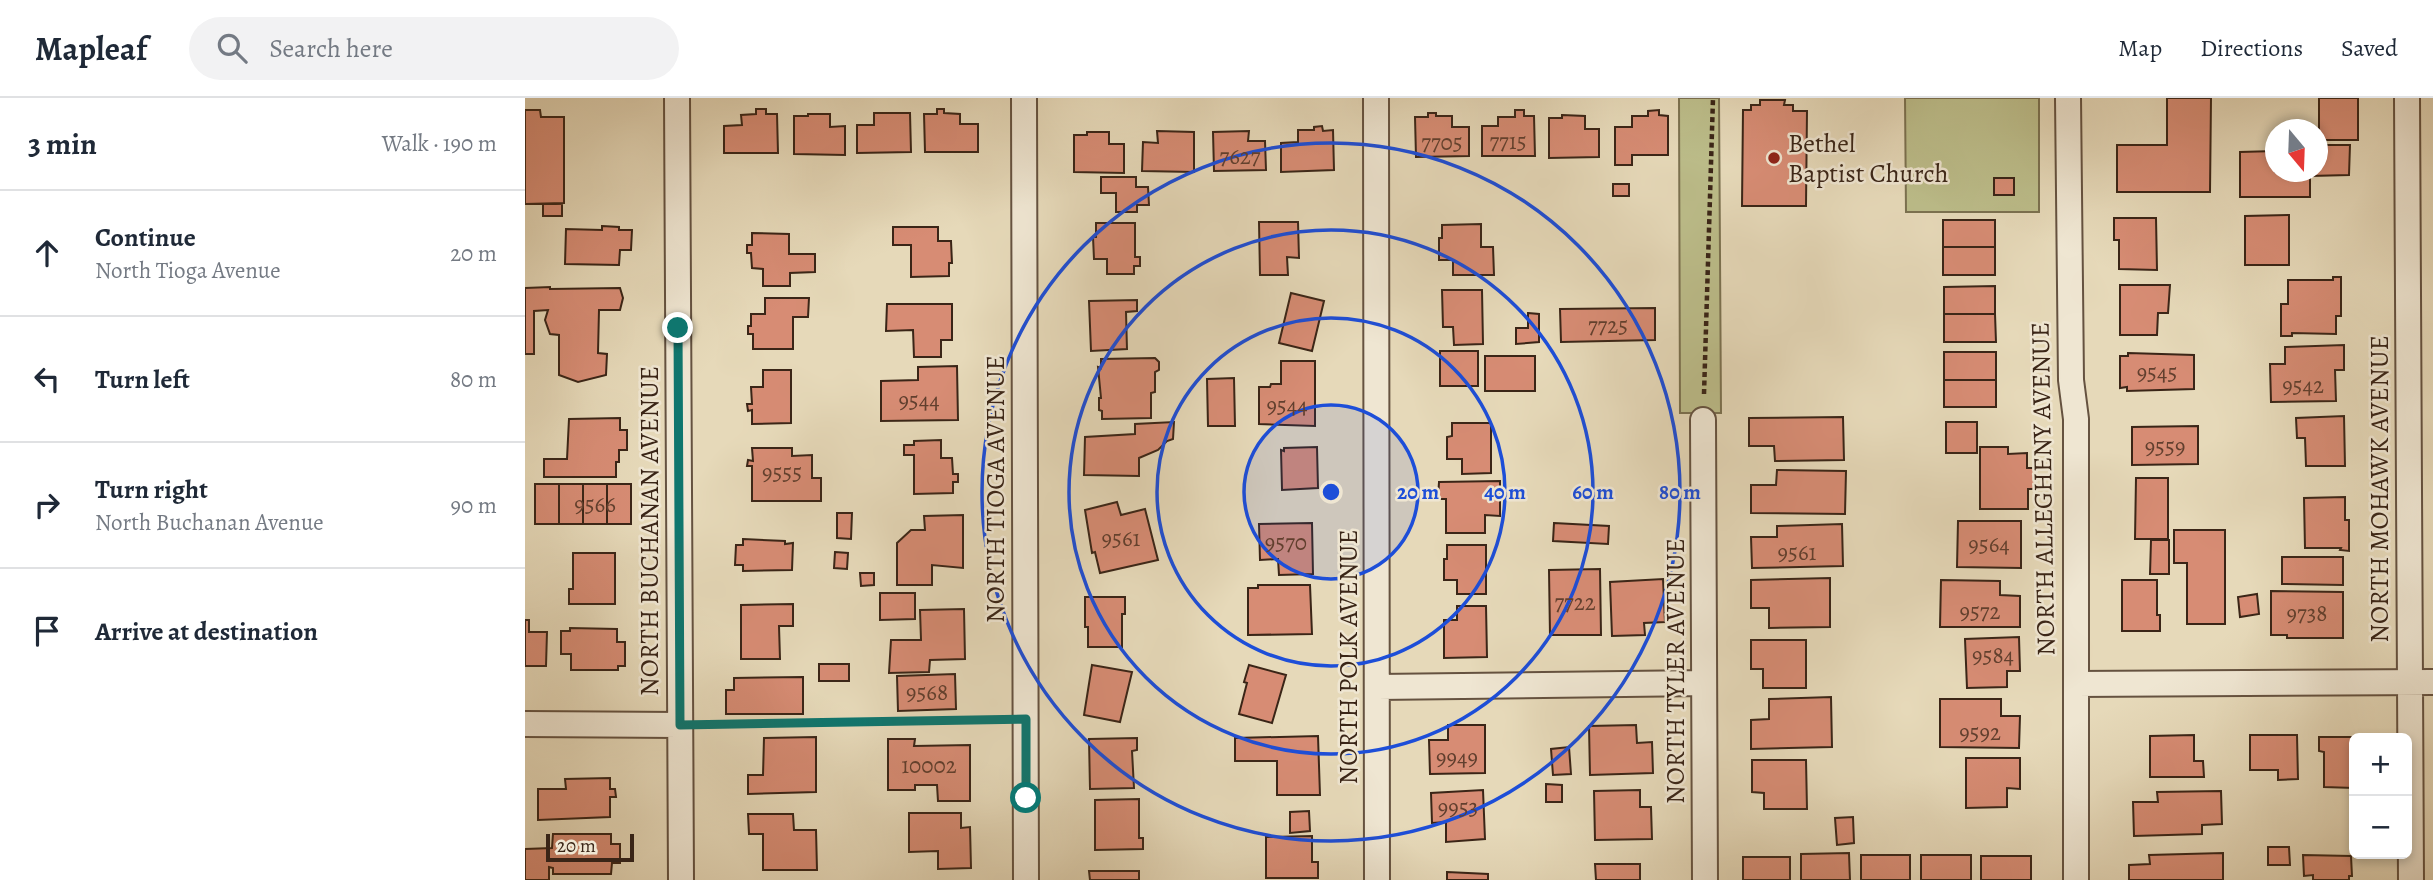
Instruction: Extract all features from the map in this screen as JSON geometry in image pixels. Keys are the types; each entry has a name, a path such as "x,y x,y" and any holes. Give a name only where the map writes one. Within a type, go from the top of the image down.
{"street":[{"name":"NORTH BUCHANAN AVENUE","path":"677,98 681,880"},
{"name":"NORTH TIOGA AVENUE","path":"1024,98 1026,880"},
{"name":"NORTH POLK AVENUE","path":"1376,98 1377,880"},
{"name":"NORTH ALLEGHENY AVENUE","path":"2068,98 2071,380 2076,419 2076,880"},
{"name":"NORTH MOHAWK AVENUE","path":"2407,98 2421,682 2410,880"},
{"name":"NORTH TYLER AVENUE","path":"1703,420 1705,880"},
{"path":"2076,684 2421,682"},
{"path":"1378,687 1704,683"},
{"path":"525,724 680,725"}],"path":[{"path":"1703,420 1713,98"},
{"path":"680,725 1026,719"}],"green space":[{"path":"1679,98 1719,98 1721,413 1680,413"},
{"path":"1905,98 2039,98 2039,212 1906,212"}],"building":[{"path":"2167,98 2211,98 2210,192 2117,192 2117,145 2167,145"},
{"path":"2319,98 2358,98 2358,140 2328,140 2328,119 2319,119"},
{"name":"Bethel Baptist Church","path":"1760,100 1785,100 1784,105 1793,105 1793,111 1807,111 1806,206 1742,206 1743,110 1751,110 1751,105 1760,105"},
{"path":"756,109 766,109 766,114 777,114 778,153 724,153 724,126 742,125 741,115 756,114"},
{"path":"937,109 944,109 944,113 960,114 960,124 978,124 978,152 925,152 924,114 937,114"},
{"path":"525,110 540,110 541,117 564,117 564,203 525,204"},
{"path":"1515,110 1524,110 1524,116 1534,116 1535,156 1482,156 1482,126 1498,126 1498,117 1515,117"},
{"path":"1659,110 1659,115 1668,116 1668,155 1632,155 1632,165 1615,165 1615,127 1632,127 1632,116 1648,116 1648,111"},
{"path":"874,113 910,113 911,152 857,153 857,125 874,125"},
{"path":"1428,113 1452,116 1452,127 1469,127 1469,156 1416,157 1415,117 1428,117"},
{"path":"830,114 830,127 845,126 845,155 794,154 794,116"},
{"path":"1562,115 1585,116 1585,129 1599,129 1599,157 1549,158 1549,118 1562,118"},
{"path":"1322,126 1323,131 1333,130 1334,170 1281,172 1281,143 1298,142 1298,130 1314,130 1314,127"},
{"path":"1157,131 1194,132 1194,172 1142,171 1143,142 1158,143"},
{"path":"1249,131 1248,141 1265,141 1266,170 1214,171 1213,132"},
{"path":"1087,132 1109,132 1109,144 1124,144 1124,173 1074,172 1074,135 1087,135"},
{"path":"2328,145 2350,145 2349,175 2328,176"},
{"path":"2265,151 2265,182 2310,182 2310,197 2240,197 2240,152"},
{"path":"1101,177 1136,177 1136,187 1148,187 1149,205 1137,205 1137,212 1116,212 1116,193 1101,193"},
{"path":"1994,178 2014,178 2014,195 1994,195"},
{"path":"1613,184 1629,184 1629,196 1613,196"},
{"path":"543,204 562,204 562,216 543,216"},
{"path":"2289,215 2289,265 2245,265 2245,216"},
{"path":"2114,218 2156,218 2157,270 2119,269 2119,240 2114,240"},
{"path":"1943,220 1995,220 1995,247 1943,247"},
{"path":"1259,222 1298,222 1299,258 1287,257 1288,275 1260,275"},
{"path":"1096,223 1135,223 1135,257 1140,257 1140,266 1134,266 1134,274 1107,274 1107,259 1094,259 1093,237 1096,237"},
{"path":"1481,224 1481,247 1493,247 1494,275 1453,275 1453,260 1439,260 1442,225"},
{"path":"602,226 632,230 631,250 620,250 619,265 565,264 566,229 602,230"},
{"path":"893,227 938,227 938,241 951,241 952,263 949,263 949,276 911,277 911,245 893,245"},
{"path":"752,233 789,234 789,254 815,254 815,272 790,273 790,286 763,286 763,269 752,268 751,253 747,253 747,245 752,245"},
{"path":"1943,247 1995,247 1995,275 1943,275"},
{"path":"2333,277 2341,277 2341,316 2336,316 2336,334 2292,333 2292,336 2281,336 2281,304 2288,304 2288,280 2333,280"},
{"path":"2120,285 2170,285 2168,313 2158,313 2157,335 2120,335"},
{"path":"1995,286 1995,314 1944,314 1944,287"},
{"path":"525,288 620,288 623,298 620,310 599,310 598,353 607,354 606,375 578,382 559,375 559,335 550,334 545,320 548,310 534,311 534,354 525,354"},
{"path":"1442,290 1482,290 1483,344 1454,345 1453,327 1443,327"},
{"path":"1291,293 1324,301 1312,351 1279,343"},
{"path":"765,298 809,298 808,317 793,317 793,349 753,349 753,334 748,334 748,326 751,326 751,314 765,314"},
{"path":"1137,300 1137,311 1126,312 1127,349 1091,351 1089,301"},
{"path":"887,304 952,304 952,340 941,340 941,357 914,357 913,330 886,331"},
{"path":"1655,308 1655,340 1561,342 1560,309"},
{"path":"1528,313 1539,314 1539,342 1516,344 1516,328 1528,328"},
{"path":"1944,314 1995,314 1996,342 1944,342"},
{"path":"2344,345 2344,370 2335,370 2336,401 2271,402 2270,364 2285,364 2285,347"},
{"path":"1440,351 1478,351 1478,386 1440,386"},
{"path":"1944,352 1996,352 1996,380 1944,380"},
{"path":"2128,353 2194,355 2194,389 2127,391 2127,387 2120,388 2120,356 2128,356"},
{"path":"1485,356 1535,356 1535,391 1485,391"},
{"path":"1155,358 1159,362 1159,370 1155,372 1155,392 1151,393 1151,418 1102,419 1102,411 1099,410 1101,398 1098,367 1101,368 1101,359"},
{"path":"1281,361 1315,361 1315,426 1259,424 1259,387 1281,384"},
{"path":"957,366 958,420 881,421 881,381 918,380 918,367"},
{"path":"763,370 791,370 791,423 752,424 752,410 748,411 747,404 752,404 751,387 763,387"},
{"path":"1234,378 1235,426 1208,426 1207,379"},
{"path":"1944,380 1996,380 1996,407 1944,407"},
{"path":"2344,416 2345,466 2306,466 2305,438 2297,438 2296,418"},
{"path":"1843,417 1844,460 1775,461 1774,446 1749,446 1749,418"},
{"path":"620,418 620,430 627,430 627,450 619,450 616,477 544,477 544,459 567,459 569,419"},
{"path":"1174,422 1173,439 1158,450 1139,458 1139,476 1084,475 1085,437 1135,434 1135,424"},
{"path":"1946,422 1977,422 1977,453 1946,453"},
{"path":"1452,423 1491,423 1491,473 1462,474 1462,459 1447,459 1447,437 1452,436"},
{"path":"2198,426 2198,464 2132,465 2132,427"},
{"path":"941,440 941,458 952,458 953,474 958,474 958,482 953,482 953,493 914,494 914,455 904,455 904,445 914,445 914,441"},
{"path":"1317,447 1318,488 1282,490 1281,450"},
{"path":"1980,447 2008,447 2008,454 2027,453 2027,468 2036,468 2036,489 2028,489 2028,509 1980,509"},
{"path":"752,448 792,448 792,456 812,455 812,478 821,478 821,501 752,501 752,466 747,466 748,460 753,461"},
{"path":"1777,470 1846,471 1845,514 1751,513 1751,485 1776,485"},
{"path":"2136,478 2168,478 2168,539 2135,539"},
{"path":"1500,481 1500,516 1485,515 1485,533 1446,533 1446,499 1438,499 1439,482"},
{"path":"535,484 559,484 559,524 535,524"},
{"path":"559,484 583,484 583,524 559,524"},
{"path":"583,484 607,484 607,524 583,524"},
{"path":"607,484 631,484 631,524 607,524"},
{"path":"2345,497 2345,520 2349,520 2349,551 2340,550 2341,548 2305,548 2304,498"},
{"path":"1117,502 1121,515 1145,509 1158,560 1100,573 1095,552 1092,553 1085,510"},
{"path":"837,513 852,513 851,539 837,538"},
{"path":"963,515 963,568 932,565 932,585 897,585 897,543 911,530 925,530 924,516"},
{"path":"1958,521 2021,521 2021,568 1957,567"},
{"path":"1312,523 1313,574 1279,575 1278,559 1260,560 1259,524"},
{"path":"1554,523 1609,526 1608,544 1553,541"},
{"path":"1842,524 1843,566 1752,568 1751,537 1777,537 1777,526"},
{"path":"2174,530 2225,530 2225,624 2187,624 2187,563 2174,563"},
{"path":"743,539 793,543 792,570 743,571 743,565 735,565 736,545 743,545"},
{"path":"2151,540 2169,540 2169,574 2150,574"},
{"path":"1447,545 1486,545 1486,594 1457,594 1457,580 1444,580"},
{"path":"835,552 848,553 847,569 834,568"},
{"path":"573,553 615,553 615,604 569,604 569,589 573,589"},
{"path":"2282,557 2343,557 2343,585 2282,584"},
{"path":"1600,569 1601,635 1550,635 1549,570"},
{"path":"860,573 874,573 874,585 861,586"},
{"path":"1830,578 1830,627 1769,628 1769,608 1751,608 1751,580"},
{"path":"1663,579 1665,622 1644,623 1645,635 1612,636 1610,582"},
{"path":"1941,580 2000,581 2000,595 2020,596 2020,627 1940,627"},
{"path":"2122,580 2157,580 2160,631 2122,631"},
{"path":"1258,585 1310,585 1312,634 1248,635 1248,588 1258,588"},
{"path":"2271,591 2343,592 2343,638 2287,638 2287,635 2271,635"},
{"path":"880,593 915,593 915,619 880,620"},
{"path":"2257,594 2259,614 2240,617 2238,597"},
{"path":"1085,597 1125,597 1122,647 1088,647"},
{"path":"793,604 793,626 779,626 780,659 741,659 741,605"},
{"path":"1457,606 1486,606 1487,657 1444,658 1444,620 1457,620"},
{"path":"964,609 965,659 930,660 929,672 889,673 891,640 921,640 920,610"},
{"path":"525,620 529,620 529,632 547,632 546,666 525,666"},
{"path":"570,628 617,629 617,642 625,642 625,666 618,666 618,670 571,670 571,654 561,654 561,631 570,631"},
{"path":"2019,637 2020,671 2007,671 2007,687 1967,688 1965,639"},
{"path":"1751,640 1806,640 1806,688 1763,688 1763,669 1751,669"},
{"path":"819,664 849,664 849,681 819,681"},
{"path":"1092,665 1132,672 1120,722 1084,715"},
{"path":"1249,665 1286,675 1272,723 1239,714"},
{"path":"955,674 956,709 898,711 897,676"},
{"path":"803,677 803,714 726,714 726,690 734,690 734,678"},
{"path":"1831,697 1832,747 1751,749 1751,720 1769,719 1769,699"},
{"path":"1940,699 2001,699 2001,716 2020,716 2019,748 1940,747"},
{"path":"1448,725 1485,725 1485,773 1430,774 1429,740 1448,740"},
{"path":"1636,725 1637,743 1652,742 1653,773 1590,775 1589,726"},
{"path":"2194,735 2194,761 2203,761 2204,777 2150,777 2150,736"},
{"path":"2250,735 2297,735 2298,779 2278,780 2278,770 2250,770"},
{"path":"1318,736 1320,795 1277,795 1277,761 1235,761 1235,738"},
{"path":"816,737 816,792 748,794 748,775 763,775 764,738"},
{"path":"2319,737 2349,737 2349,788 2324,787 2324,752 2319,751"},
{"path":"1137,738 1137,750 1132,751 1134,788 1090,789 1089,739"},
{"path":"888,739 915,739 914,746 970,745 970,801 938,801 937,785 915,785 915,790 888,790"},
{"path":"1569,747 1571,774 1553,775 1551,749"},
{"path":"1966,758 2020,758 2020,789 2007,788 2007,807 1966,808"},
{"path":"1752,760 1806,760 1807,809 1764,809 1764,793 1752,792"},
{"path":"610,778 610,789 615,789 616,797 610,797 610,817 538,820 538,789 566,789 565,779"},
{"path":"1546,784 1562,785 1562,802 1546,802"},
{"path":"1483,790 1485,839 1446,842 1446,822 1432,823 1431,793"},
{"path":"1640,790 1640,807 1651,807 1652,839 1595,840 1594,791"},
{"path":"2221,791 2222,824 2202,825 2202,834 2134,836 2133,802 2158,802 2157,792"},
{"path":"1139,799 1139,838 1143,838 1143,849 1095,850 1095,800"},
{"path":"1309,811 1310,831 1290,833 1290,812"},
{"path":"909,813 961,813 961,828 970,827 971,868 938,869 938,851 909,852"},
{"path":"748,814 793,814 794,830 816,830 817,870 763,870 763,834 749,834"},
{"path":"1853,817 1854,843 1837,845 1835,818"},
{"path":"553,834 611,834 611,844 620,844 620,863 612,863 611,874 553,874 553,868 549,867 549,880 525,880 525,849 552,848"},
{"path":"1312,836 1312,862 1318,862 1318,878 1266,878 1266,837"},
{"path":"2268,847 2289,847 2290,865 2268,865"},
{"path":"1849,853 1850,880 1801,880 1801,854"},
{"path":"2223,853 2223,880 2129,880 2129,865 2150,864 2149,855"},
{"path":"1861,855 1910,855 1910,880 1861,880"},
{"path":"1921,855 1971,855 1971,880 1921,880"},
{"path":"2303,855 2349,856 2351,859 2352,876 2349,876 2349,880 2313,880 2313,875 2304,876"},
{"path":"1981,856 2031,856 2031,880 1981,880"},
{"path":"1743,857 1790,857 1790,880 1743,880"},
{"path":"1595,864 1640,864 1640,880 1596,880"},
{"path":"1089,871 1139,871 1139,880 1090,880"},
{"path":"1447,872 1488,874 1488,880 1447,880"}],"place":[{"name":"Bethel Baptist Church","path":"1774,158"}],"route":[{"path":"678,328 680,725 1026,719 1026,798"}]}
